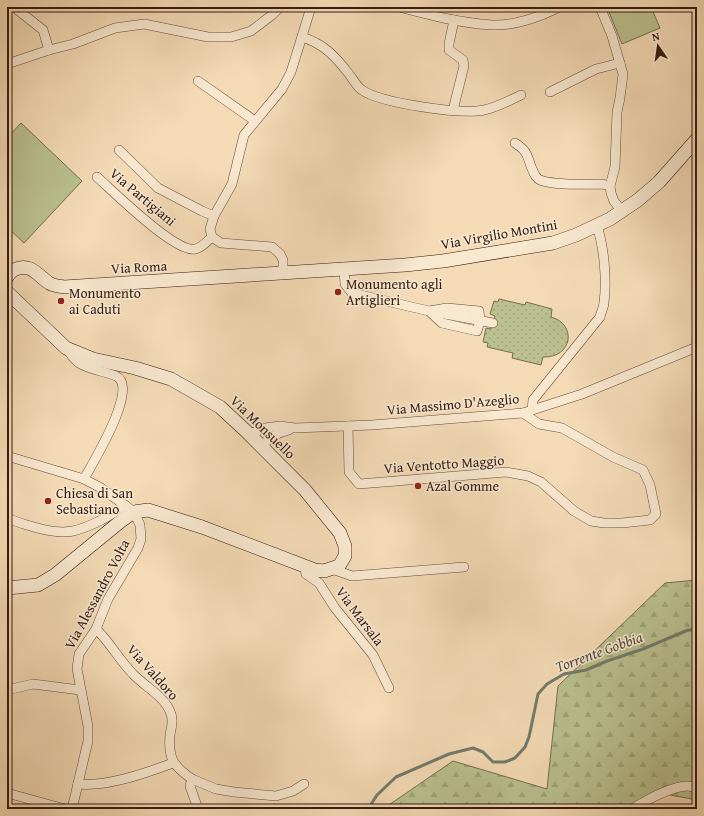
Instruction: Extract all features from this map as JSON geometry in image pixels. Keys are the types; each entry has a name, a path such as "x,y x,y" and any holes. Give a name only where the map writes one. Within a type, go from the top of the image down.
{"main road":[{"name":"Via Virgilio Montini","path":"283,273 443,261 553,243 597,226 622,212 660,182 697,139"},
{"name":"Via Roma","path":"7,277 14,270 28,267 48,282 56,286 64,287 283,273"},
{"name":"Via Monsuello","path":"7,292 66,348 93,359 135,368 171,379 220,407 250,434 305,490 340,534 345,546 345,556 339,566 332,569"},
{"path":"7,588 38,585 55,575 120,521 129,508 148,510 202,527 315,570 324,571 332,569"}],"street":[{"path":"14,7 43,30 49,50"},
{"path":"7,64 49,50 73,44 115,28 144,24 208,37 231,37 252,31 280,7"},
{"path":"283,273 283,260 280,254 272,247 221,243 212,237 210,229 214,216 232,184 244,135 282,89 292,72 311,7"},
{"path":"399,7 422,10 454,20 493,25 519,22 559,7"},
{"path":"600,7 612,36 623,74 617,112 615,167 610,186 610,193 622,212"},
{"path":"453,110 464,66 463,60 460,56 449,50 454,20"},
{"path":"302,37 328,50 337,59 361,90 374,96 416,106 453,110 484,110 521,95"},
{"path":"550,92 596,69 620,63"},
{"path":"198,81 255,121"},
{"path":"515,143 523,149 528,156 533,172 539,180 551,183 602,184 610,186"},
{"path":"119,150 158,188 214,216"},
{"name":"Via Partigiani","path":"97,177 158,231 188,249 201,247 212,237"},
{"path":"532,410 532,400 600,317 604,302 604,269 601,238 597,226"},
{"path":"344,269 345,284 352,292 429,311 447,308 479,311 480,321 477,331 442,323 429,311"},
{"path":"480,321 493,323"},
{"name":"Via Massimo D'Azeglio","path":"250,434 265,428 280,426 295,428 348,426 523,413 582,394 697,347"},
{"path":"66,348 78,362 118,376 122,383 120,410 111,431 80,478"},
{"name":"Via Ventotto Maggio","path":"348,426 349,472 359,484 506,472 528,476 541,482 574,511 591,521 622,523 650,520 656,514 650,485 643,470 613,457 562,428 539,424 523,413"},
{"name":"Via Massimo D'Azeglio","path":"262,446 269,438 277,433 295,428"},
{"path":"7,456 80,478 129,508"},
{"path":"7,518 22,524 45,530 72,532 129,508"},
{"name":"Via Alessandro Volta","path":"72,809 88,741 88,726 77,669 79,654 96,629 108,599 138,548 141,539 140,524 129,508"},
{"name":"Via Marsala","path":"304,565 306,574 319,583 335,608 373,655 389,688"},
{"path":"332,569 352,576 464,566"},
{"name":"Via Valdoro","path":"96,629 104,637 132,674 160,698 169,708 173,719 170,735 170,751 173,763"},
{"path":"7,690 33,684 80,690"},
{"path":"78,784 90,786 114,781 173,763 180,771 192,779 216,789 228,791 276,796 293,791 304,784"},
{"path":"192,779 190,786 198,809"},
{"path":"632,809 646,800 666,791 688,786 697,788"},
{"path":"7,793 65,809"}],"green space":[{"path":"607,7 651,7 660,28 622,44"},
{"path":"21,123 82,181 24,243 7,227 7,138"},
{"path":"499,299 525,305 526,302 552,309 551,317 565,326 568,333 566,347 561,352 553,356 543,357 541,365 512,358 513,353 487,347 488,343 483,342 486,328 491,329 495,316 490,314 494,301 498,302"},
{"path":"697,580 697,800 665,794 629,809 383,809 453,761 547,789 558,686 665,583"}],"waterway":[{"name":"Torrente Gobbia","path":"368,809 377,795 396,777 449,754 473,748 483,752 493,762 505,762 515,758 525,747 529,737 538,694 547,684 564,674 586,670 643,649 688,630 697,630"}],"place":[{"name":"Monumento agli Artiglieri","path":"338,292"},
{"name":"Monumento ai Caduti","path":"61,301"},
{"name":"Azal Gomme","path":"418,486"},
{"name":"Chiesa di San Sebastiano","path":"48,501"}]}
